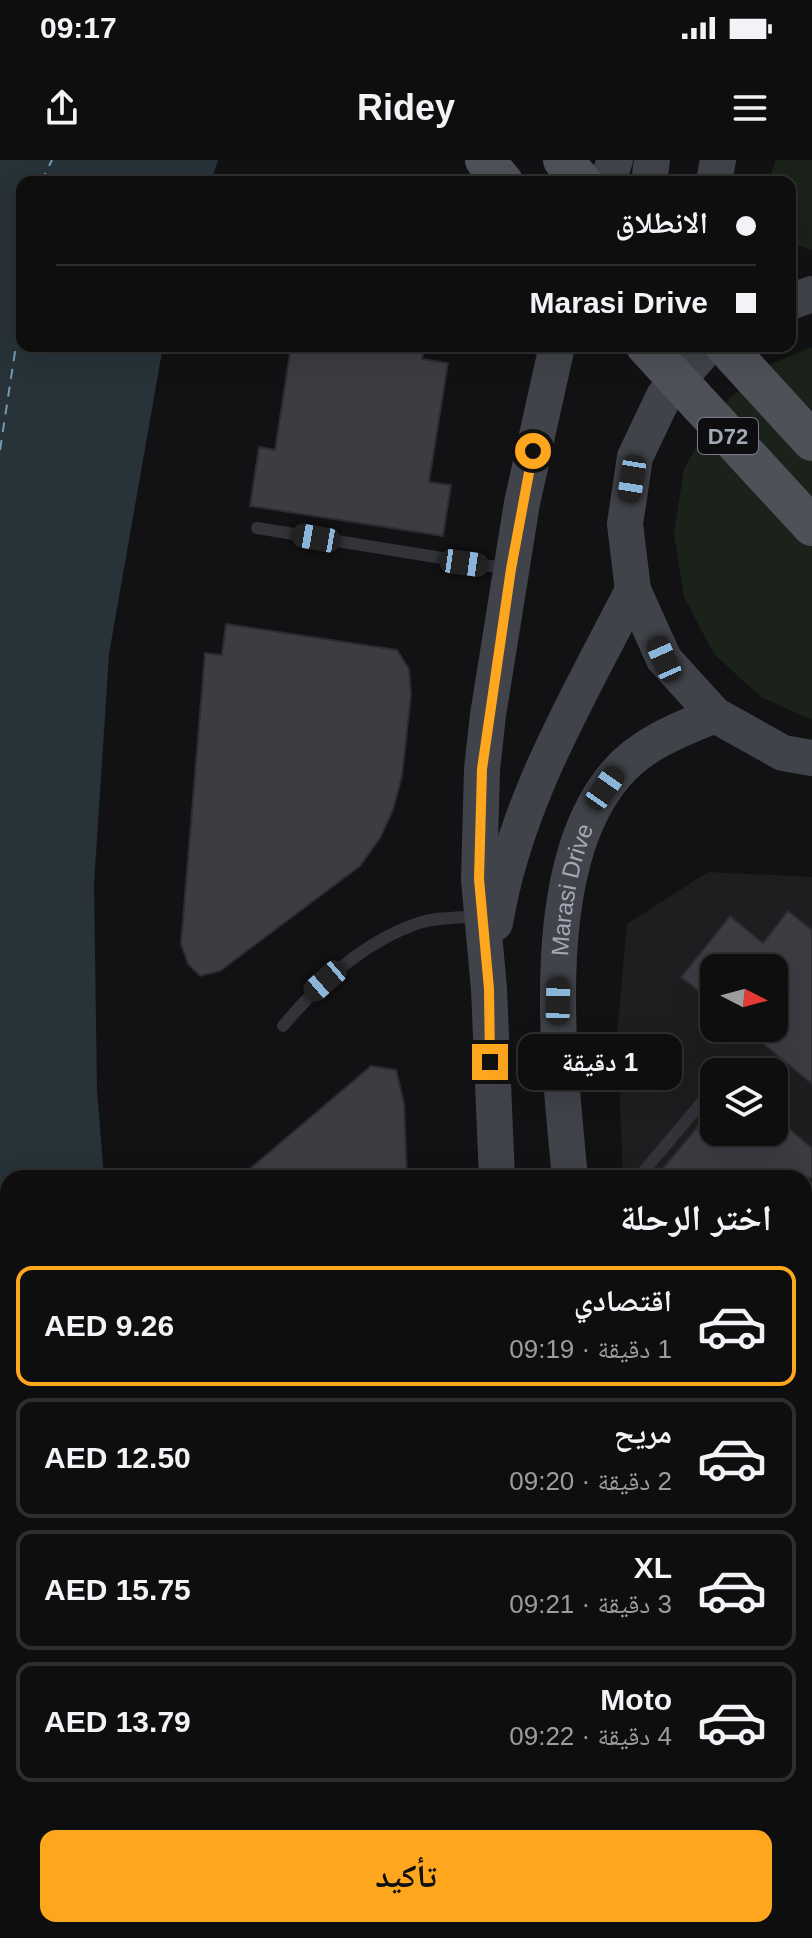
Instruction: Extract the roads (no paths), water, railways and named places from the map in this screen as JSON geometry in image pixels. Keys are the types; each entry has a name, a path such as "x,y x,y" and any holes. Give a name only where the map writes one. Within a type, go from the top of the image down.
{"main road":[{"path":"485,160 498,176"},
{"path":"563,160 577,176"},
{"path":"496,1170 489,989 481,916 479,825 482,769 511,569 535,440 556,352"},
{"name":"D72","path":"652,352 812,526"},
{"path":"655,352 664,396"},
{"path":"703,352 664,396 635,457 625,524 633,590 664,659 715,715 783,753 812,758"},
{"name":"D72","path":"730,352 812,441"},
{"path":"489,989 500,895 526,804 633,590"},
{"name":"Marasi Drive","path":"569,1170 559,1016 559,961 562,920 579,841 594,804 617,772 647,747 715,715"}],"lane":[{"path":"257,528 511,569"},
{"path":"283,1026 312,992 349,961 386,938 418,923 481,916"},
{"path":"645,1170 700,1104"}]}
